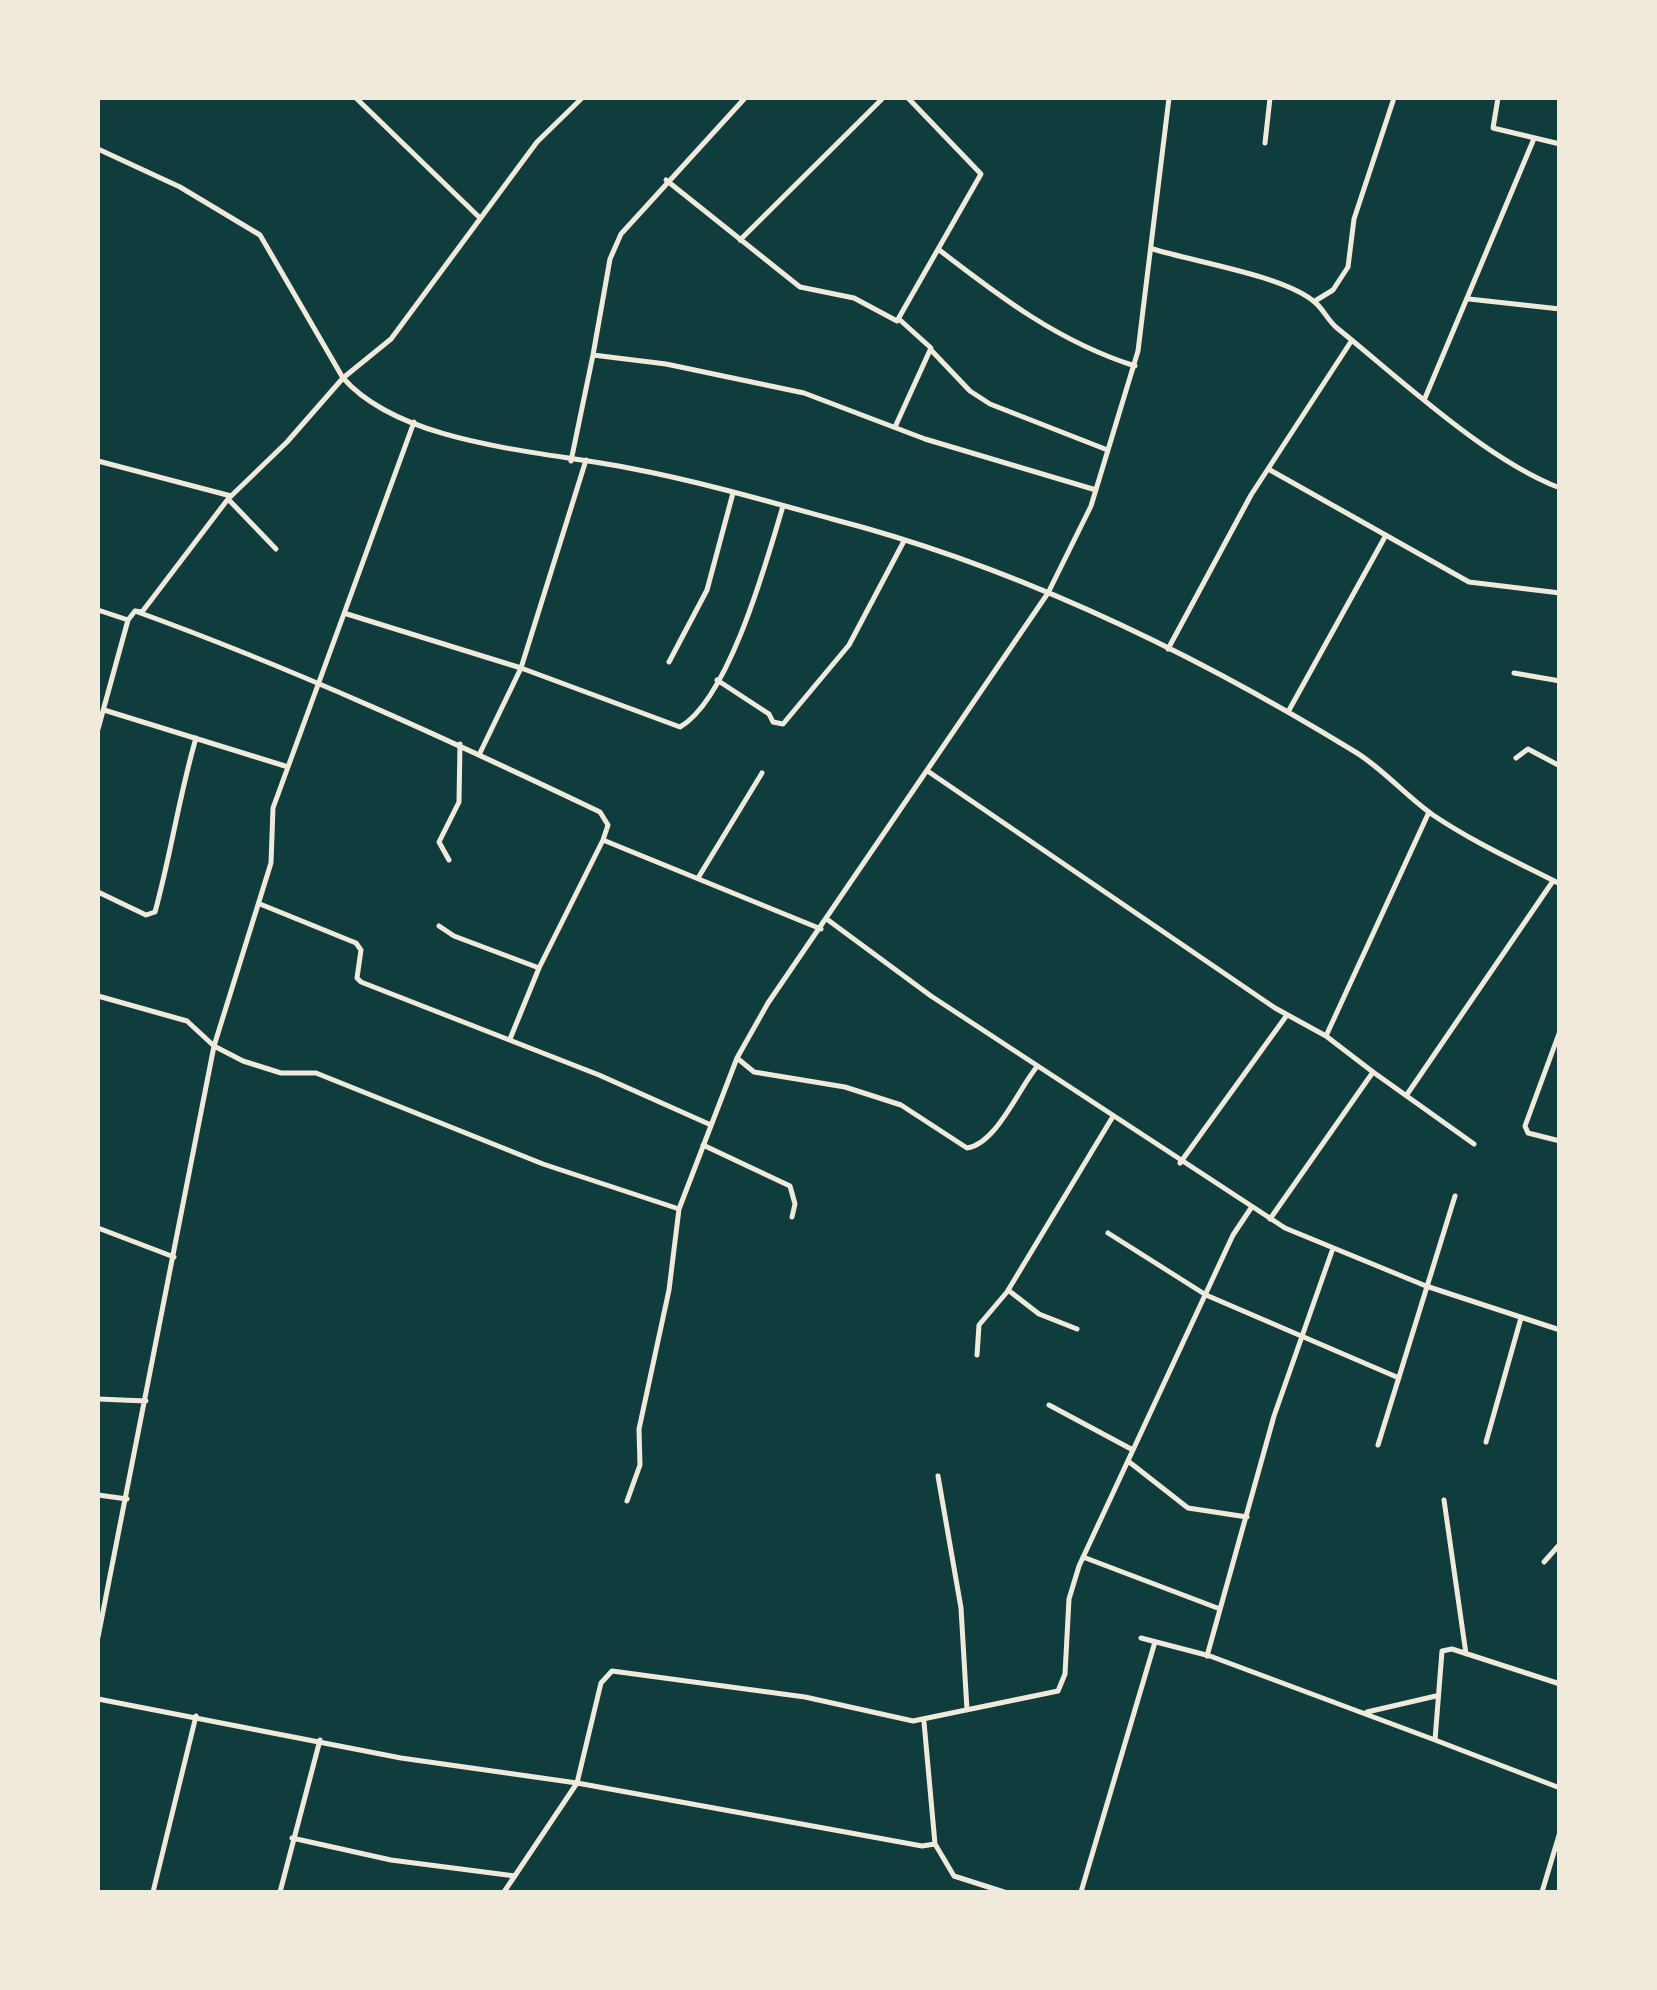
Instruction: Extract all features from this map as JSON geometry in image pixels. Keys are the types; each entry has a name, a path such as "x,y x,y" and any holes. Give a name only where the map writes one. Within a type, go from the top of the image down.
{"street":[{"path":"356,98 480,218"},
{"path":"135,611 142,612 229,497 287,442 343,378 391,339 537,142 582,98"},
{"path":"572,460 610,260 622,234 666,180 745,98"},
{"path":"740,240 883,98"},
{"path":"900,320 981,174 908,98"},
{"path":"627,1500 640,1465 639,1430 669,1290 680,1209 737,1058 768,1004 1048,593 1096,490 1105,449 1135,366 1153,249 1169,98"},
{"path":"1266,143 1270,98"},
{"path":"1315,301 1333,290 1348,268 1361,193 1394,98"},
{"path":"1498,98 1493,128 1533,141 1560,144"},
{"path":"1425,398 1533,141"},
{"path":"98,149 180,187 260,235 343,378 361,398 414,422 572,460 733,492 905,540 1048,593 1168,649 1288,712 1362,756 1429,812 1556,882 1408,1094"},
{"path":"666,180 800,287 854,298 892,321 900,320 930,344 931,350 970,391 990,404 1105,449"},
{"path":"938,249 1011,305 1074,344 1135,366"},
{"path":"1153,249 1288,287 1315,301 1332,324 1425,398 1503,457 1560,488"},
{"path":"1469,299 1560,309"},
{"path":"1168,649 1219,552 1352,340"},
{"path":"895,427 931,350"},
{"path":"594,355 666,364 804,393 895,427 1096,490"},
{"path":"98,1638 214,1046 271,863 273,808 284,766 321,682 414,422"},
{"path":"98,460 229,497 276,549"},
{"path":"480,755 521,668 586,460"},
{"path":"1270,470 1468,582 1560,592"},
{"path":"669,662 707,590 733,492"},
{"path":"346,614 521,668 680,728 718,680 747,623 783,506"},
{"path":"1288,712 1386,535"},
{"path":"718,680 769,714 773,722 784,724 849,645 905,540"},
{"path":"98,610 128,620"},
{"path":"98,729 128,620 135,611"},
{"path":"135,611 212,636 321,682 600,812 608,825 510,1040"},
{"path":"1514,673 1560,682"},
{"path":"104,710 284,766"},
{"path":"98,892 146,915 155,912 168,866 172,822 196,738"},
{"path":"448,860 439,842 459,802 460,744"},
{"path":"1516,758 1528,749 1560,766"},
{"path":"928,772 1287,1014 1326,1036 1474,1144"},
{"path":"698,878 762,773"},
{"path":"1326,1036 1429,812"},
{"path":"602,840 822,930"},
{"path":"260,904 356,943 361,950 356,978 362,982 710,1125"},
{"path":"828,920 1036,1067 1270,1219 1332,1251 1560,1330"},
{"path":"439,926 454,936 540,968"},
{"path":"98,996 186,1021 214,1046 281,1073 316,1073 543,1164 680,1209"},
{"path":"1180,1162 1287,1014"},
{"path":"1560,1031 1525,1126 1528,1133 1560,1141"},
{"path":"737,1058 754,1072 845,1087 901,1105 968,1148 980,1146 1036,1067"},
{"path":"1270,1219 1372,1072"},
{"path":"977,1355 979,1325 1008,1290 1112,1118"},
{"path":"703,1145 790,1186 795,1204 792,1217"},
{"path":"1378,1445 1456,1196"},
{"path":"504,1892 577,1784 601,1683 612,1672 805,1697 924,1722 1055,1693 1062,1687 1069,1599 1083,1557 1251,1208"},
{"path":"98,1228 174,1257"},
{"path":"1108,1233 1206,1295 1302,1340 1399,1378"},
{"path":"1207,1656 1249,1517 1274,1416 1332,1251"},
{"path":"1008,1290 1039,1314 1077,1329"},
{"path":"1486,1442 1521,1318"},
{"path":"98,1398 146,1401"},
{"path":"1049,1405 1133,1450"},
{"path":"1128,1461 1188,1508 1249,1517"},
{"path":"938,1476 961,1608 967,1710"},
{"path":"98,1495 127,1498"},
{"path":"1444,1500 1466,1654"},
{"path":"1544,1562 1560,1544"},
{"path":"1083,1557 1220,1609"},
{"path":"98,1598 106,1599"},
{"path":"1141,1638 1207,1656 1364,1712 1560,1788"},
{"path":"1081,1892 1155,1642"},
{"path":"1434,1740 1439,1654 1448,1649 1560,1684"},
{"path":"1364,1712 1436,1696"},
{"path":"98,1699 401,1758 577,1784 870,1839 935,1844"},
{"path":"153,1892 196,1716"},
{"path":"924,1722 935,1844 954,1876 1004,1892"},
{"path":"280,1892 320,1740"},
{"path":"1542,1892 1560,1832"},
{"path":"292,1838 391,1860 515,1876"}]}
